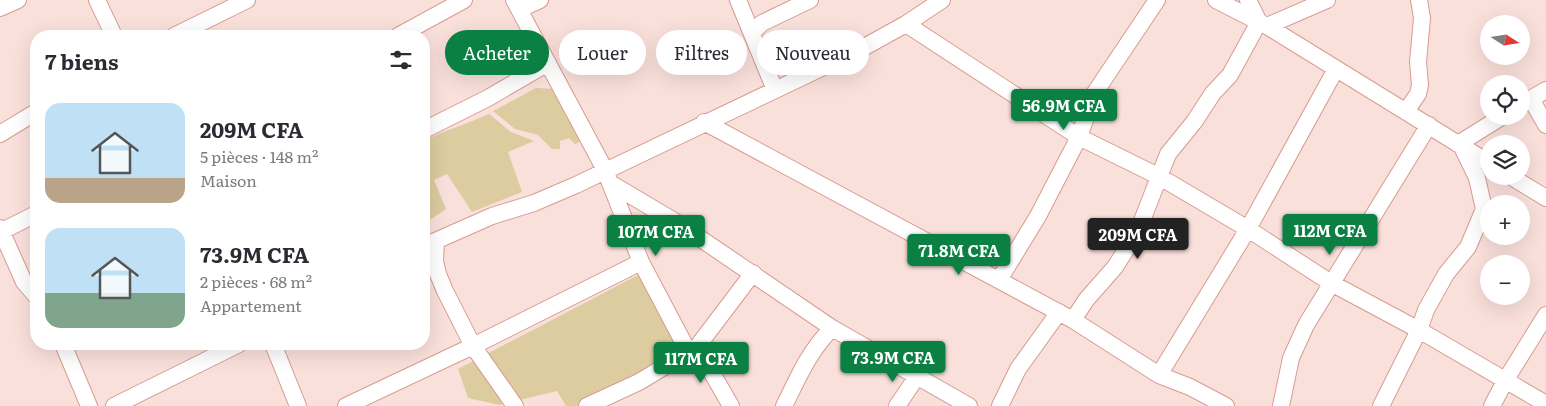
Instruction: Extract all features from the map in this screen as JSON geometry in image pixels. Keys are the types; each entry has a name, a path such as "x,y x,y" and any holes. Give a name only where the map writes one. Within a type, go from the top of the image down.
{"street":[{"path":"0,8 18,0"},
{"path":"97,0 111,30"},
{"path":"186,30 247,0"},
{"path":"409,30 464,0"},
{"path":"531,30 517,4 540,0"},
{"path":"738,0 775,90"},
{"path":"752,33 762,23 810,0"},
{"path":"999,280 1038,216 1079,138 1094,94 1157,0"},
{"path":"1216,0 1263,24 1480,158"},
{"path":"1248,0 1263,24"},
{"path":"1000,406 1018,369 1066,316 1086,300 1115,267 1138,231 1168,154 1194,122 1213,93 1230,75 1263,24 1327,0"},
{"path":"1406,111 1418,94 1420,85 1418,62 1422,18 1419,0"},
{"path":"515,406 473,346 438,274 430,243 492,216 607,177 704,122 859,50 906,24 939,1"},
{"path":"906,24 1079,138 1160,177 1248,229 1331,283 1419,330 1546,404"},
{"path":"549,65 607,177 641,262 693,350 731,406"},
{"path":"1159,374 1248,229 1336,69"},
{"path":"430,127 488,98 527,75"},
{"path":"1530,100 1546,90"},
{"path":"1530,107 1546,125"},
{"path":"0,134 30,116"},
{"path":"704,122 1066,316 1159,374 1190,387 1226,406"},
{"path":"1281,406 1291,358 1306,325 1429,125"},
{"path":"1460,146 1490,125"},
{"path":"1381,406 1439,286 1468,247 1484,209 1477,178 1460,146"},
{"path":"607,177 753,273 832,328 916,378 969,406"},
{"path":"1525,185 1546,198"},
{"path":"30,217 1,231 24,282 30,289"},
{"path":"346,406 473,346 641,262"},
{"path":"587,406 639,382 693,350 753,273"},
{"path":"1492,406 1505,381 1546,315"},
{"path":"784,406 805,360 832,328"},
{"path":"69,350 89,406"},
{"path":"114,406 226,350"},
{"path":"275,350 298,406"},
{"path":"897,406 916,378"}],"shaded area":[{"path":"536,88 556,89 581,141 575,144 569,138 560,141 560,149 552,149 538,135 515,129 493,111"},
{"path":"489,114 511,132 534,141 508,152 522,192 472,212 447,174 434,180 446,209 430,220 430,138"},
{"path":"642,273 687,352 581,406 566,406 557,391 499,405 468,398 458,369"}]}
